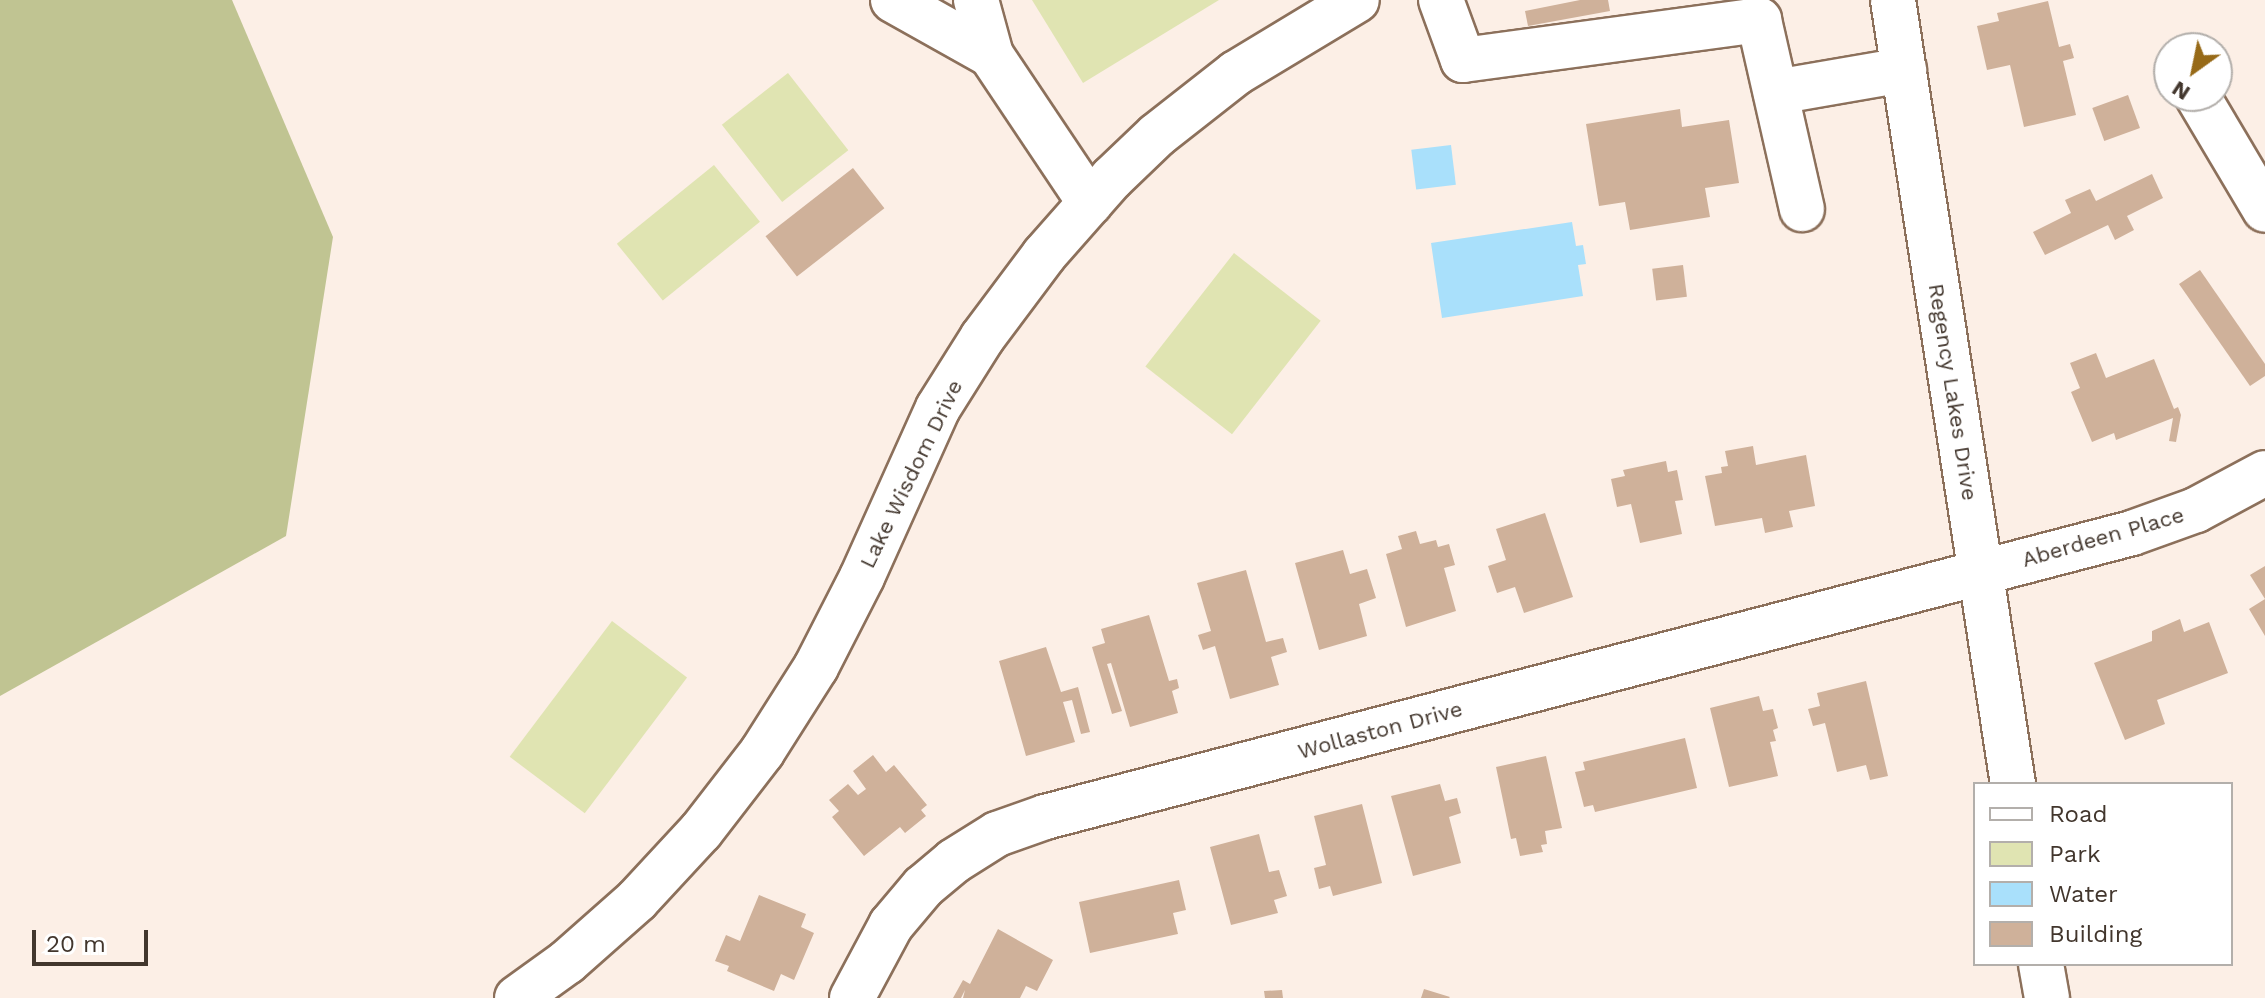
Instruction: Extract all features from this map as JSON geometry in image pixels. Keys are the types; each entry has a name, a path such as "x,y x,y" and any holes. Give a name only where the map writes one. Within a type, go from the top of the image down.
{"street":[{"path":"893,0 991,55"},
{"path":"976,0 991,55 1090,203"},
{"name":"Lake Wisdom Drive","path":"517,998 567,962 637,900 701,831 762,752 823,654 862,577 938,408 982,338 1044,255 1157,135 1236,73 1357,0"},
{"path":"1441,0 1463,60 1759,20 1802,209"},
{"name":"Regency Lakes Drive","path":"1893,0 2013,782"},
{"path":"1776,92 1904,70"},
{"path":"2207,112 2265,210"},
{"name":"Aberdeen Place","path":"1980,572 2132,533 2196,510 2265,473"},
{"name":"Wollaston Drive","path":"852,998 891,925 923,887 954,861 997,834 1045,817 1980,572"},
{"path":"2041,966 2047,998"}],"green space":[{"path":"0,0 232,0 333,237 286,536 0,696"},
{"path":"1032,0 1219,0 1083,83"},
{"path":"788,73 848,150 782,202 722,125"},
{"path":"714,165 760,222 663,300 617,244"},
{"path":"1234,253 1321,321 1232,434 1145,366"},
{"path":"612,621 687,678 585,813 510,757"}],"water":[{"path":"1451,145 1456,185 1416,190 1411,150"},
{"path":"1572,222 1576,246 1583,245 1586,264 1578,265 1583,296 1442,318 1431,243"}],"building":[{"path":"1580,0 1608,0 1610,11 1528,26 1525,11"},
{"path":"2048,1 2059,47 2070,44 2074,58 2063,61 2076,115 2024,127 2010,65 1987,70 1977,26 1999,21 1997,13"},
{"path":"2128,95 2140,128 2104,141 2092,108"},
{"path":"1680,109 1682,127 1729,120 1739,183 1705,188 1710,217 1630,230 1625,202 1599,206 1586,124"},
{"path":"853,168 884,208 797,277 766,236"},
{"path":"2152,174 2163,198 2127,216 2134,230 2115,240 2108,225 2045,255 2033,232 2071,213 2065,200 2090,189 2096,201"},
{"path":"1683,265 1687,297 1656,301 1652,269"},
{"path":"2200,270 2265,364 2265,376 2250,386 2179,284"},
{"path":"2096,353 2106,378 2154,359 2174,409 2178,407 2181,415 2176,442 2169,441 2173,418 2116,440 2114,433 2092,442 2071,392 2080,388 2070,363"},
{"path":"1753,446 1756,465 1806,455 1815,506 1789,511 1793,527 1765,533 1762,518 1715,526 1705,476 1722,473 1721,467 1728,466 1725,451"},
{"path":"1666,461 1668,472 1677,470 1683,500 1675,501 1682,534 1640,543 1631,504 1617,507 1611,479 1625,476 1623,470"},
{"path":"1545,513 1573,597 1524,613 1515,587 1497,593 1488,566 1506,560 1496,529"},
{"path":"1416,531 1420,544 1436,540 1438,547 1449,544 1455,565 1444,568 1456,611 1406,627 1386,554 1402,549 1398,536"},
{"path":"1343,550 1350,574 1367,569 1376,598 1359,604 1367,636 1319,650 1295,563"},
{"path":"2265,566 2265,599 2250,575"},
{"path":"1246,570 1266,642 1283,638 1287,652 1271,657 1279,685 1230,699 1215,646 1203,650 1198,635 1211,631 1197,583"},
{"path":"2265,599 2265,636 2249,609"},
{"path":"1149,615 1169,681 1177,679 1179,688 1172,691 1178,713 1130,727 1111,663 1107,664 1122,711 1112,714 1092,647 1105,643 1101,629"},
{"path":"2180,619 2184,632 2209,622 2228,673 2157,700 2165,724 2125,740 2094,663 2152,641 2152,631"},
{"path":"1046,647 1061,692 1078,687 1090,732 1081,734 1072,700 1063,702 1075,742 1026,756 999,661"},
{"path":"1866,681 1888,776 1870,780 1866,765 1837,772 1825,723 1813,726 1808,709 1820,706 1817,693"},
{"path":"1759,696 1763,711 1773,709 1778,728 1773,730 1776,741 1770,742 1778,776 1729,787 1710,708"},
{"path":"1685,738 1697,788 1595,812 1593,805 1584,807 1575,772 1585,770 1583,762"},
{"path":"873,755 886,772 894,765 927,805 921,810 926,816 905,833 900,827 864,856 832,817 839,811 829,800 848,784 858,795 866,789 853,771"},
{"path":"1546,756 1562,828 1545,831 1547,844 1541,845 1543,852 1520,856 1516,838 1511,839 1496,767"},
{"path":"1440,784 1445,801 1457,798 1461,813 1449,817 1461,863 1413,876 1391,796"},
{"path":"1362,804 1382,883 1333,896 1330,886 1319,889 1314,868 1326,865 1314,816"},
{"path":"1259,834 1269,872 1279,870 1287,896 1274,900 1278,913 1231,925 1210,847"},
{"path":"1179,880 1186,910 1173,913 1178,934 1090,953 1079,902"},
{"path":"759,895 806,914 801,927 814,933 794,980 781,974 774,991 727,971 729,966 715,961 726,935 740,941"},
{"path":"998,929 1053,960 1037,991 1026,986 1020,998 963,998 965,990 961,998 953,998 963,980 970,984"},
{"path":"1424,989 1450,997 1421,998"},
{"path":"1282,990 1283,998 1265,998 1264,991"}]}
